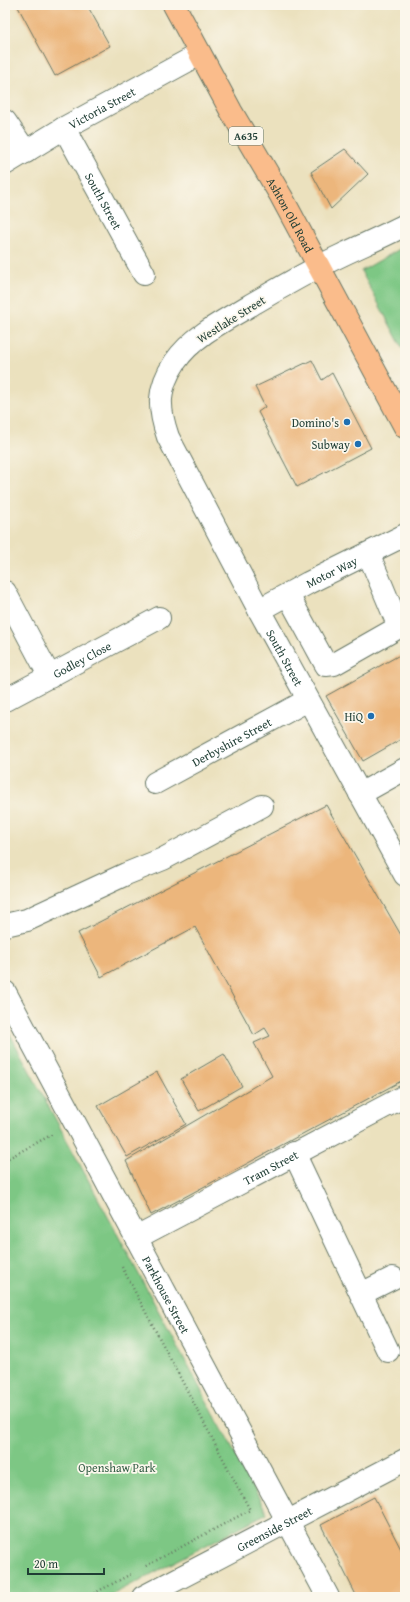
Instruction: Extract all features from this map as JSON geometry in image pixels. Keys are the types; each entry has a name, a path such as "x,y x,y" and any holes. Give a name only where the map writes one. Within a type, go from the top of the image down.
{"highway":[{"name":"Ashton Old Road","path":"174,5 200,54 281,196 405,427"}],"street":[{"name":"Victoria Street","path":"5,164 64,128 200,54"},
{"path":"5,121 26,152"},
{"name":"South Street","path":"64,128 144,274"},
{"name":"Westlake Street","path":"168,437 161,416 160,397 165,382 175,362 189,346 223,320 319,267 378,240 405,225"},
{"name":"South Street","path":"168,437 259,610 405,875"},
{"name":"Motor Way","path":"259,610 405,536"},
{"path":"288,595 326,665 334,664 399,627 369,555"},
{"path":"5,592 50,677"},
{"name":"Godley Close","path":"5,700 159,618"},
{"name":"Derbyshire Street","path":"155,783 308,700"},
{"path":"360,794 405,769"},
{"path":"5,925 28,920 126,874 163,859 262,806"},
{"name":"Parkhouse Street","path":"5,992 328,1597"},
{"name":"Tram Street","path":"136,1238 294,1153 405,1096"},
{"path":"294,1153 388,1351"},
{"path":"362,1294 393,1278"},
{"name":"Greenside Street","path":"143,1597 174,1590 287,1522 405,1460"}],"path":[{"path":"5,1160 74,1122"},
{"path":"48,1128 56,1141"},
{"path":"118,1260 250,1510 142,1568"},
{"path":"87,1597 135,1572"}],"green space":[{"path":"405,246 405,353 361,271"},
{"name":"Openshaw Park","path":"5,1025 267,1513 108,1597 5,1597"}],"building":[{"path":"17,5 87,5 110,46 55,76"},
{"path":"345,149 368,174 331,209 311,172"},
{"path":"312,360 322,380 332,373 371,448 297,487 258,412 265,407 255,387"},
{"name":"HiQ","path":"405,652 405,737 363,761 326,696"},
{"path":"326,805 405,942 405,1079 151,1215 126,1161 272,1076 254,1043 270,1036 265,1028 254,1035 195,927 101,977 78,933"},
{"path":"224,1054 242,1086 199,1111 181,1079"},
{"path":"157,1072 186,1124 127,1157 98,1106"},
{"path":"374,1497 405,1557 405,1597 357,1597 321,1525"}],"place":[{"name":"Domino's","path":"347,422"},
{"name":"Subway","path":"358,444"},
{"name":"HiQ","path":"371,716"}]}
